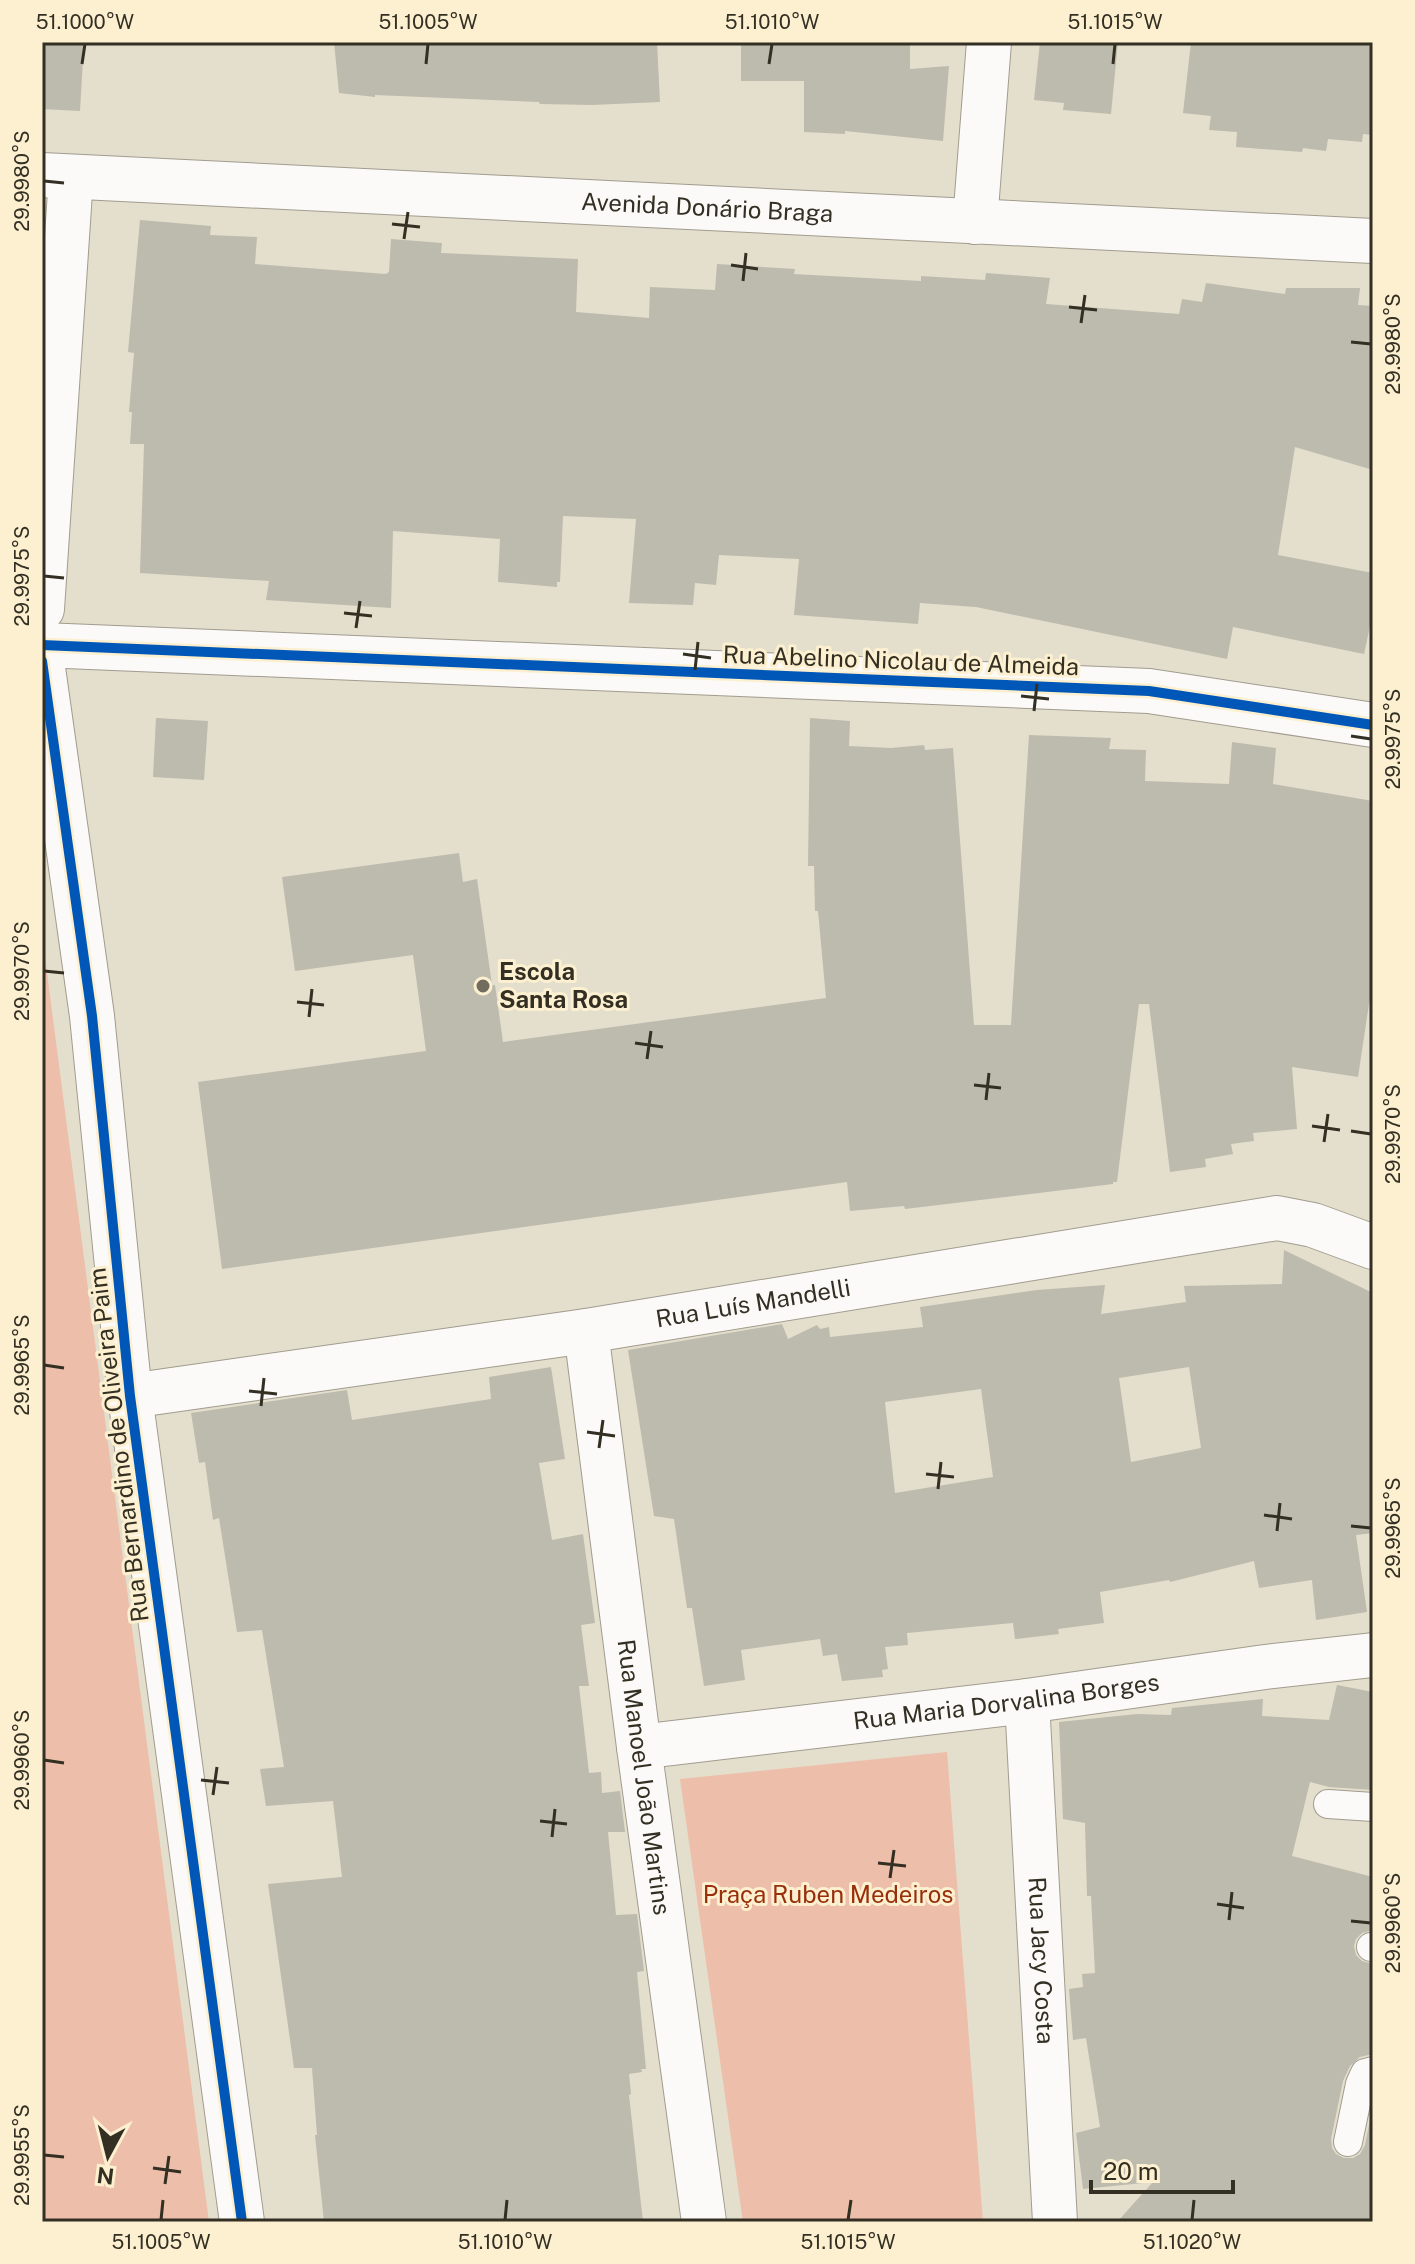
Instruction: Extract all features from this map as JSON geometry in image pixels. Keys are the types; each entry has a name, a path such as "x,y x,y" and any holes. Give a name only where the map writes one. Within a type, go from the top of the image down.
{"street":[{"path":"975,222 989,42"},
{"path":"42,609 56,176"},
{"name":"Avenida Donário Braga","path":"56,176 1373,241"},
{"name":"Rua Abelino Nicolau de Almeida","path":"42,645 1149,691 1373,725"},
{"name":"Rua Bernardino de Oliveira Paim","path":"42,661 92,1016 130,1396 242,2222"},
{"name":"Rua Luís Mandelli","path":"130,1396 586,1331 1277,1218 1313,1225 1373,1247"},
{"name":"Rua Manoel João Martins","path":"586,1331 704,2222"},
{"name":"Rua Maria Dorvalina Borges","path":"639,1747 1027,1701 1373,1655"},
{"name":"Rua Jacy Costa","path":"1027,1701 1055,2222"}],"lane":[{"path":"1328,1804 1373,1807"},
{"path":"1348,2142 1360,2084 1365,2073 1373,2071"}],"green space":[{"path":"45,957 209,2222 42,2222 42,993"},
{"name":"Praça Ruben Medeiros","path":"947,1752 983,2222 743,2222 680,1779"}],"building":[{"path":"42,42 84,42 80,111 42,109"},
{"path":"334,42 657,42 660,102 540,104 339,93"},
{"path":"741,42 910,42 910,69 949,66 943,141 845,131 845,134 804,132 804,81 741,81"},
{"path":"1040,42 1118,42 1111,114 1063,110 1064,103 1034,100"},
{"path":"1191,42 1373,42 1373,135 1363,134 1362,142 1328,139 1326,151 1236,147 1237,132 1209,130 1211,116 1183,113"},
{"path":"140,220 211,226 210,235 257,237 255,264 386,274 389,272 391,239 442,243 441,253 578,259 576,312 649,318 650,287 715,290 717,264 795,269 794,274 921,281 921,276 985,280 986,273 1050,278 1046,304 1179,314 1182,299 1202,302 1206,283 1285,294 1286,288 1360,288 1358,305 1373,306 1373,470 1295,447 1278,555 1373,573 1373,612 1364,654 1233,627 1227,659 976,607 920,603 918,624 794,615 799,559 719,555 716,585 695,583 693,605 629,603 636,519 563,516 560,582 557,582 557,587 498,582 500,539 393,531 391,608 266,600 269,581 140,573 144,444 130,444 132,412 129,412 134,353 128,352"},
{"path":"156,718 208,721 204,780 153,777"},
{"path":"810,718 850,721 849,746 891,748 924,745 925,750 953,748 974,1025 1011,1025 1029,735 1111,738 1109,749 1146,750 1145,781 1229,784 1232,742 1276,748 1273,784 1373,801 1373,994 1358,1077 1292,1067 1297,1129 1253,1133 1254,1141 1231,1144 1233,1154 1205,1159 1206,1167 1170,1172 1149,1004 1139,1004 1117,1182 1113,1184 905,1209 904,1206 850,1211 847,1182 222,1269 198,1082 426,1051 413,955 295,971 282,877 459,853 463,882 477,879 503,1042 826,998 818,911 815,911 814,866 808,866"},
{"path":"1284,1250 1373,1293 1373,1533 1356,1535 1367,1612 1316,1620 1312,1580 1259,1588 1254,1561 1170,1582 1100,1592 1104,1623 1058,1629 1059,1634 1015,1639 1013,1623 907,1633 908,1645 885,1647 888,1669 882,1670 883,1677 842,1681 837,1654 823,1656 820,1639 741,1650 745,1680 704,1686 692,1608 687,1608 674,1519 654,1516 628,1350 782,1324 788,1339 817,1325 820,1329 829,1327 830,1337 923,1327 920,1307 1037,1290 1105,1285 1101,1314 1186,1302 1184,1286 1282,1284","holes":["1189,1367 1201,1448 1131,1462 1119,1378","981,1389 993,1477 895,1493 885,1402"]},
{"path":"551,1367 565,1459 539,1463 552,1540 583,1534 595,1623 581,1625 589,1686 579,1686 589,1773 601,1772 602,1793 620,1791 625,1832 608,1832 616,1915 637,1914 644,1971 637,1972 646,2069 629,2074 643,2222 324,2222 312,2068 294,2068 268,1884 342,1877 333,1801 266,1806 260,1769 284,1767 262,1630 237,1632 219,1518 213,1520 205,1462 199,1463 191,1413 347,1390 352,1420 491,1399 489,1377"},
{"path":"1337,1685 1373,1692 1373,1790 1329,1787 1310,1782 1292,1856 1373,1877 1373,1930 1362,1933 1354,1946 1356,1955 1362,1961 1373,1964 1373,2054 1360,2057 1350,2066 1343,2081 1331,2139 1336,2154 1353,2158 1360,2154 1365,2145 1373,2105 1373,2222 1117,2222 1153,2182 1083,2189 1076,2133 1100,2127 1086,2038 1073,2040 1069,1989 1083,1987 1082,1974 1095,1973 1091,1896 1087,1896 1085,1823 1063,1819 1059,1722 1137,1714 1171,1715 1172,1708 1263,1699 1262,1716 1329,1720"}],"cycle path":[{"path":"42,645 1149,691 1373,725"},
{"path":"42,661 92,1016 130,1396 242,2222"}],"place":[{"name":"Escola Santa Rosa","path":"483,986"}]}
